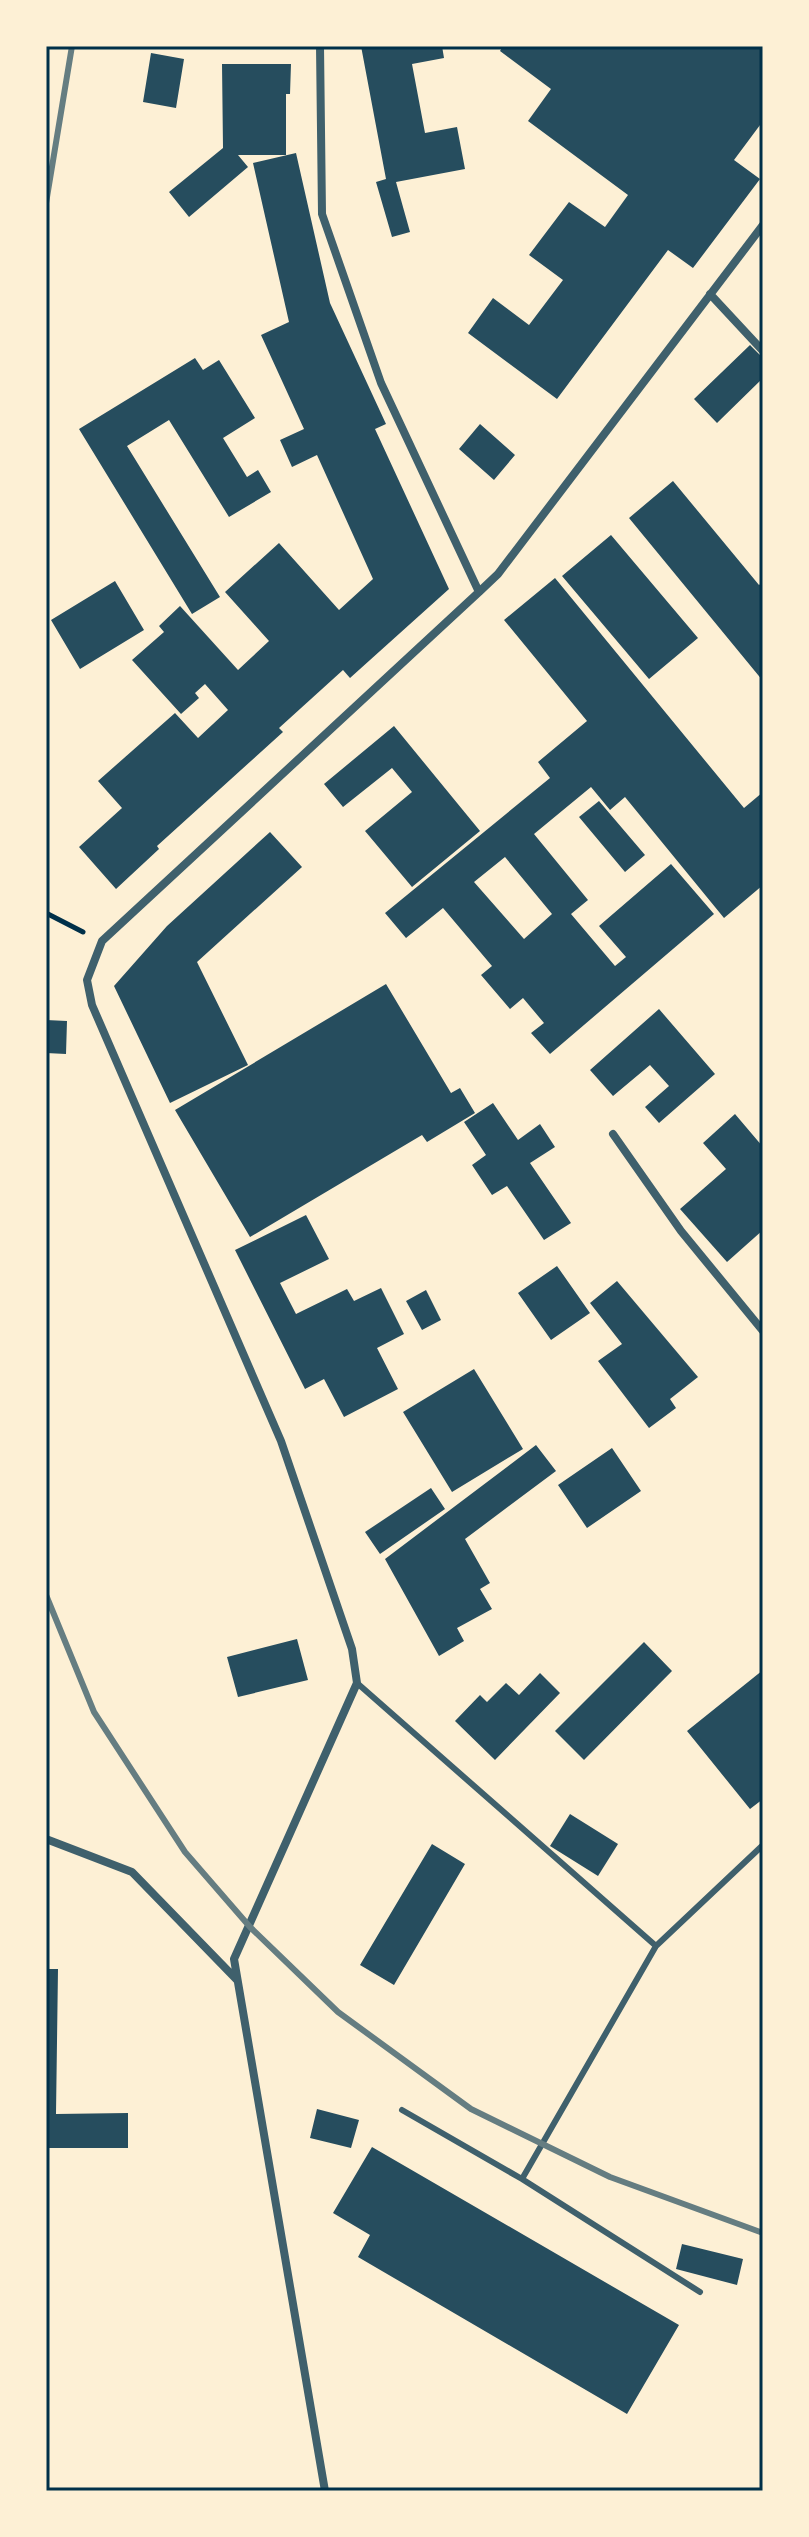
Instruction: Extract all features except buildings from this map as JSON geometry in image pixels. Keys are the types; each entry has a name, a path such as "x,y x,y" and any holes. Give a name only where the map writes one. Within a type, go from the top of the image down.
{"street":[{"path":"320,46 322,214 381,383 479,592"},
{"path":"325,2491 234,1959 357,1683 352,1649 281,1441 92,1005 87,980 102,941 498,574 763,225"},
{"path":"710,294 763,351"},
{"path":"613,1134 681,1231 763,1331"},
{"path":"46,1839 132,1872 238,1980"}],"lane":[{"path":"357,1683 656,1946"},
{"path":"522,2179 656,1946 763,1845"},
{"path":"402,2110 522,2179 700,2292"}],"path":[{"path":"46,913 102,941"}],"railway":[{"path":"46,203 72,46"},
{"path":"46,1595 94,1712 185,1852 250,1927 338,2012 471,2109 610,2177 763,2233"}]}
